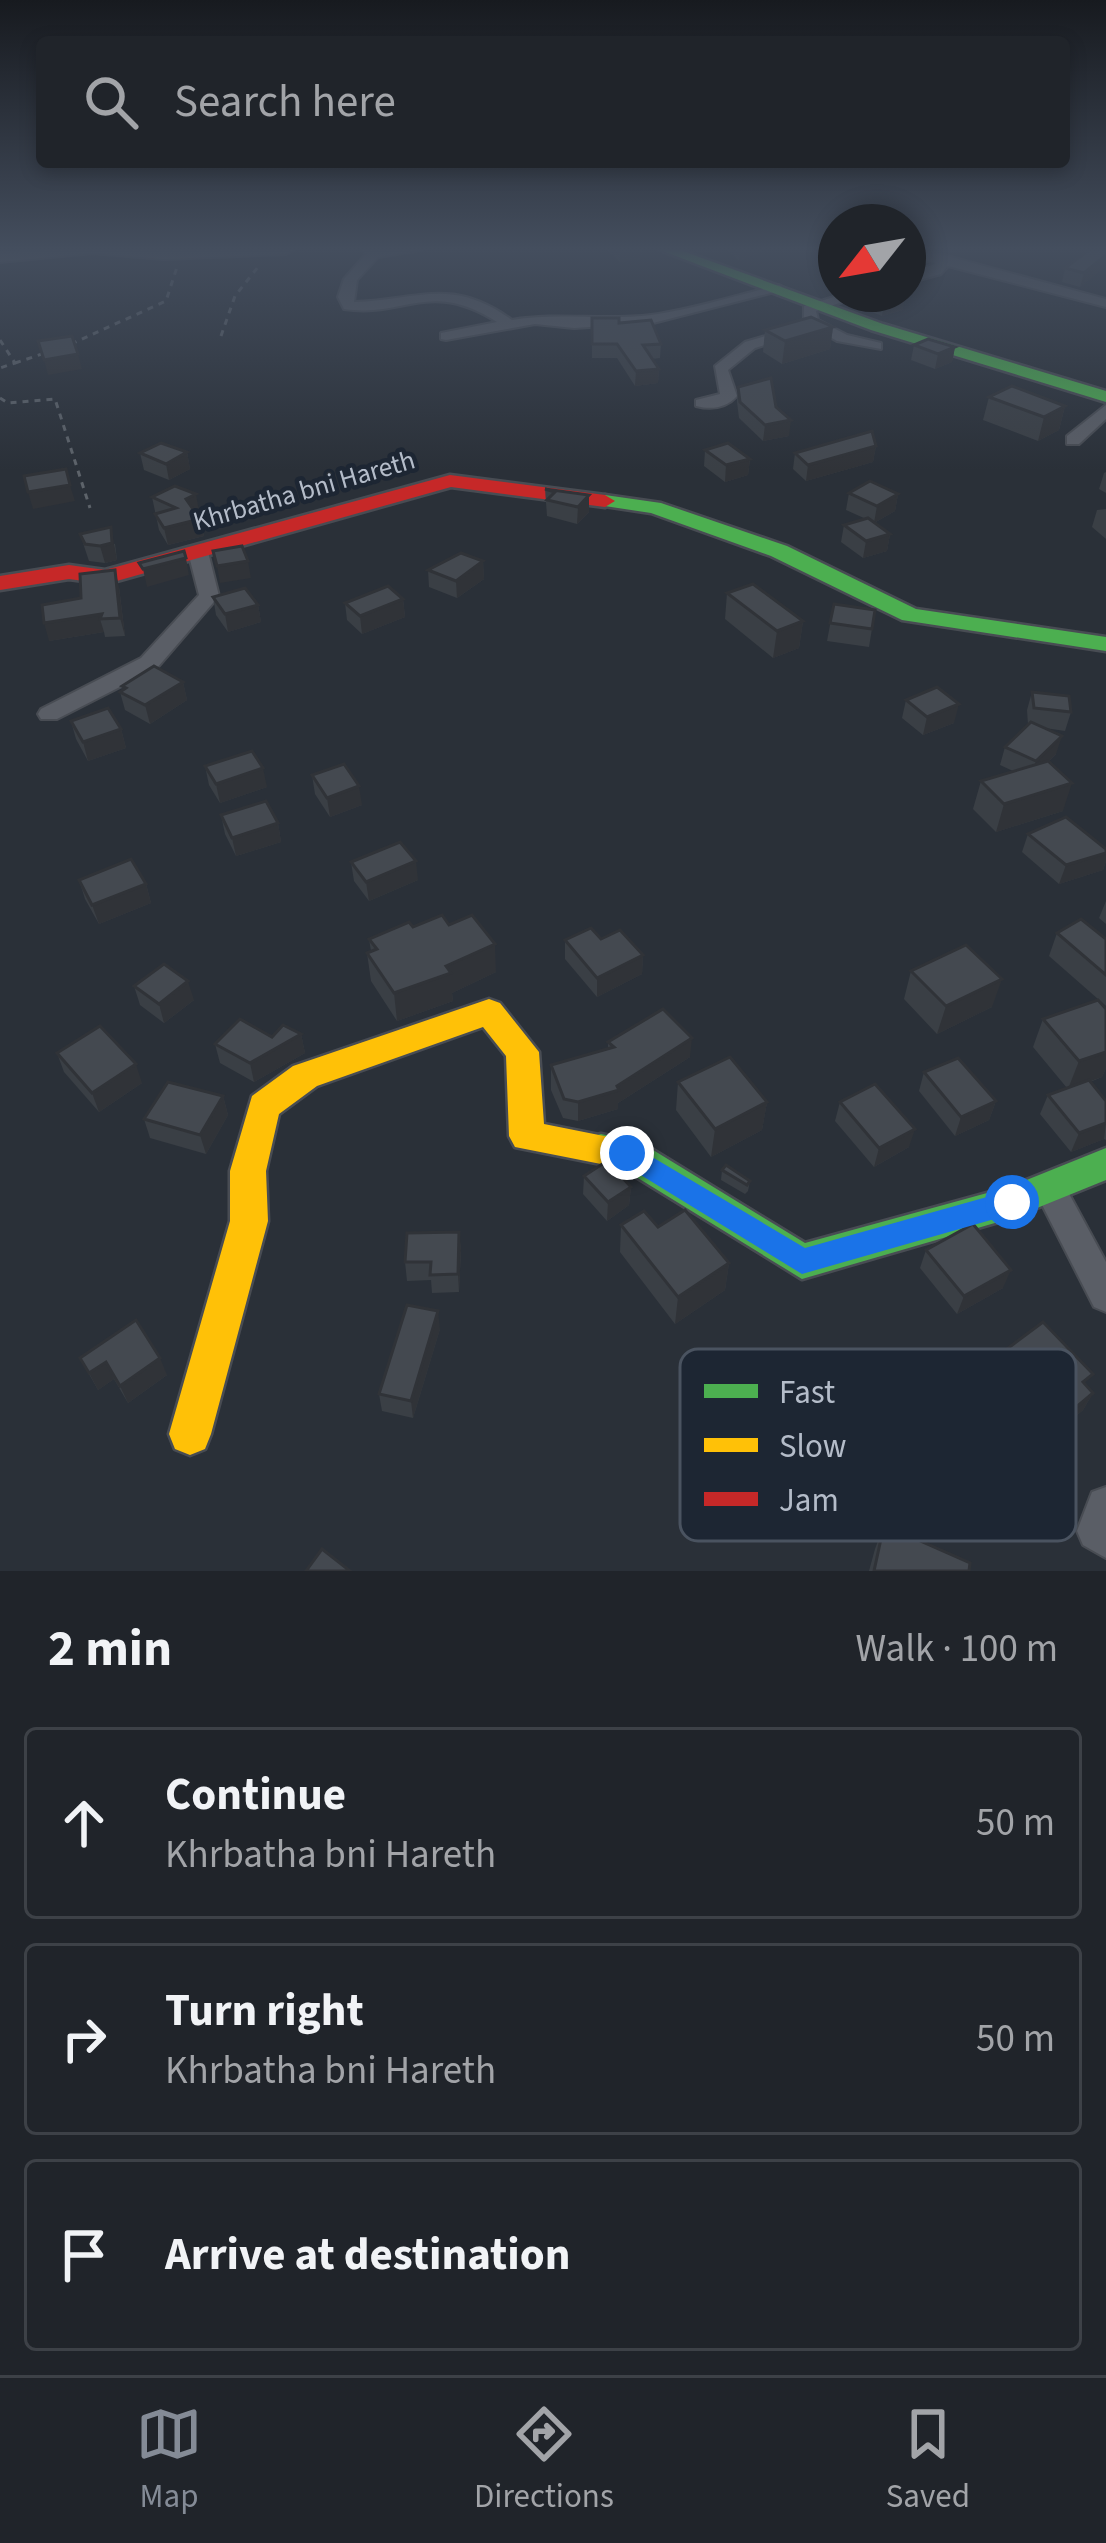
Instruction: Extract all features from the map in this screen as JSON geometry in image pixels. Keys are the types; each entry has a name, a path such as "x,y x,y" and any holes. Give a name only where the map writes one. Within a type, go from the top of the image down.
{"street":[{"path":"508,323 512,327"},
{"path":"446,336 524,323"},
{"path":"702,403 718,403 730,396 720,369 732,356 801,323"},
{"path":"832,323 876,346"},
{"path":"844,323 1106,397"},
{"path":"1073,440 1106,410"},
{"name":"Khrbatha bni Hareth","path":"0,583 69,572 106,577 450,481 654,507 779,551 910,615 1106,644"},
{"path":"49,714 149,663 209,596 198,551"},
{"path":"190,1433 249,1221 248,1171 264,1106 305,1076 489,1012 522,1052 527,1136 627,1153 802,1261 1049,1187 1106,1164"},
{"path":"1049,1187 1106,1296"},
{"path":"1106,1506 1097,1531 1106,1538"}],"path":[{"path":"69,345 117,323"},
{"path":"220,336 225,323"},
{"path":"0,340 15,363"},
{"path":"0,368 51,351"},
{"path":"0,398 8,403 55,400 91,508"}],"building":[{"path":"592,323 652,323 661,344 643,345 659,369 636,371 617,344 592,344"},
{"path":"789,323 833,327 785,341 765,330"},
{"path":"72,336 78,354 44,360 38,341"},
{"path":"928,339 955,347 938,354 914,345"},
{"path":"771,378 776,407 791,420 765,425 740,402 738,387"},
{"path":"1012,386 1065,406 1044,417 989,397"},
{"path":"872,431 876,446 808,465 795,453"},
{"path":"161,443 187,452 166,464 140,453"},
{"path":"728,443 750,459 726,465 705,450"},
{"path":"66,469 70,485 28,492 24,476"},
{"path":"870,481 898,494 877,506 849,493"},
{"path":"175,486 196,494 186,499 200,519 164,528 155,514 176,508 152,497"},
{"path":"545,489 589,495 578,507 547,500 555,492"},
{"path":"868,518 890,534 866,541 844,525"},
{"path":"111,527 112,543 100,546 85,544 80,534"},
{"path":"242,546 248,561 217,566 213,551"},
{"path":"184,551 186,558 143,569 139,563"},
{"path":"461,553 483,561 456,581 428,570"},
{"path":"115,570 120,618 100,619 102,614 44,623 42,605 81,598 80,574"},
{"path":"753,584 803,621 777,631 727,593"},
{"path":"388,586 403,599 360,616 345,603"},
{"path":"245,588 258,605 225,614 213,597"},
{"path":"834,604 875,610 872,629 830,623"},
{"path":"154,666 183,682 145,705 120,692 126,688 122,686"},
{"path":"937,687 959,704 927,717 906,700"},
{"path":"1032,692 1069,696 1071,712 1034,708"},
{"path":"108,708 121,729 83,742 71,721"},
{"path":"1031,722 1062,736 1036,761 1005,747"},
{"path":"252,751 263,768 216,784 205,766"},
{"path":"1048,761 1072,783 1004,804 981,781"},
{"path":"344,764 359,786 327,798 312,775"},
{"path":"266,801 278,823 232,838 221,815"},
{"path":"1066,817 1106,853 1066,865 1028,834"},
{"path":"400,842 416,861 366,882 351,862"},
{"path":"131,859 146,884 92,905 79,880"},
{"path":"442,915 449,925 472,915 495,944 446,966 451,973 394,993 367,953 377,949 369,939 409,922 413,927"},
{"path":"1081,919 1106,939 1106,975 1057,933"},
{"path":"591,928 601,939 620,930 643,955 597,978 565,940"},
{"path":"966,945 1002,979 946,1006 911,971"},
{"path":"164,964 188,981 159,1004 134,986"},
{"path":"1098,1000 1106,1009 1106,1052 1079,1061 1043,1019"},
{"path":"663,1009 692,1038 617,1086 619,1090 578,1102 564,1099 551,1065 614,1047 608,1042"},
{"path":"240,1019 272,1037 283,1025 301,1034 250,1063 215,1044"},
{"path":"100,1026 136,1064 92,1093 57,1053"},
{"path":"730,1057 767,1102 715,1129 678,1082"},
{"path":"958,1058 996,1101 961,1117 924,1072"},
{"path":"1089,1080 1106,1101 1106,1123 1079,1133 1048,1095"},
{"path":"168,1082 223,1096 200,1135 144,1119"},
{"path":"875,1084 915,1129 879,1148 840,1102"},
{"path":"607,1161 631,1187 608,1202 584,1176"},
{"path":"726,1165 750,1181 747,1185 722,1170"},
{"path":"685,1210 729,1263 678,1297 621,1225 644,1211 658,1227"},
{"path":"973,1224 1011,1270 964,1296 926,1250"},
{"path":"459,1232 458,1274 430,1275 431,1262 405,1262 407,1233"},
{"path":"407,1305 438,1311 411,1401 379,1394"},
{"path":"136,1320 160,1358 120,1386 106,1362 89,1373 80,1358"},
{"path":"1043,1322 1069,1349 1007,1349"},
{"path":"1076,1356 1093,1374 1083,1382 1093,1393 1076,1407"},
{"path":"881,1541 920,1541 970,1563 969,1571 874,1571"},
{"path":"322,1549 350,1571 306,1571"}],"traffic: fast":[{"path":"867,323 1106,397"},
{"path":"605,501 654,507 779,551 910,615 1106,644"},
{"path":"601,1149 627,1153 802,1261 1012,1202 1106,1164"}],"traffic: slow":[{"path":"190,1434 249,1221 248,1171 264,1106 305,1076 489,1012 522,1052 527,1136 601,1149"}],"traffic: jam":[{"path":"0,583 69,572 106,577 450,481 605,501"}],"route":[{"path":"627,1153 802,1261 1012,1202"}]}
